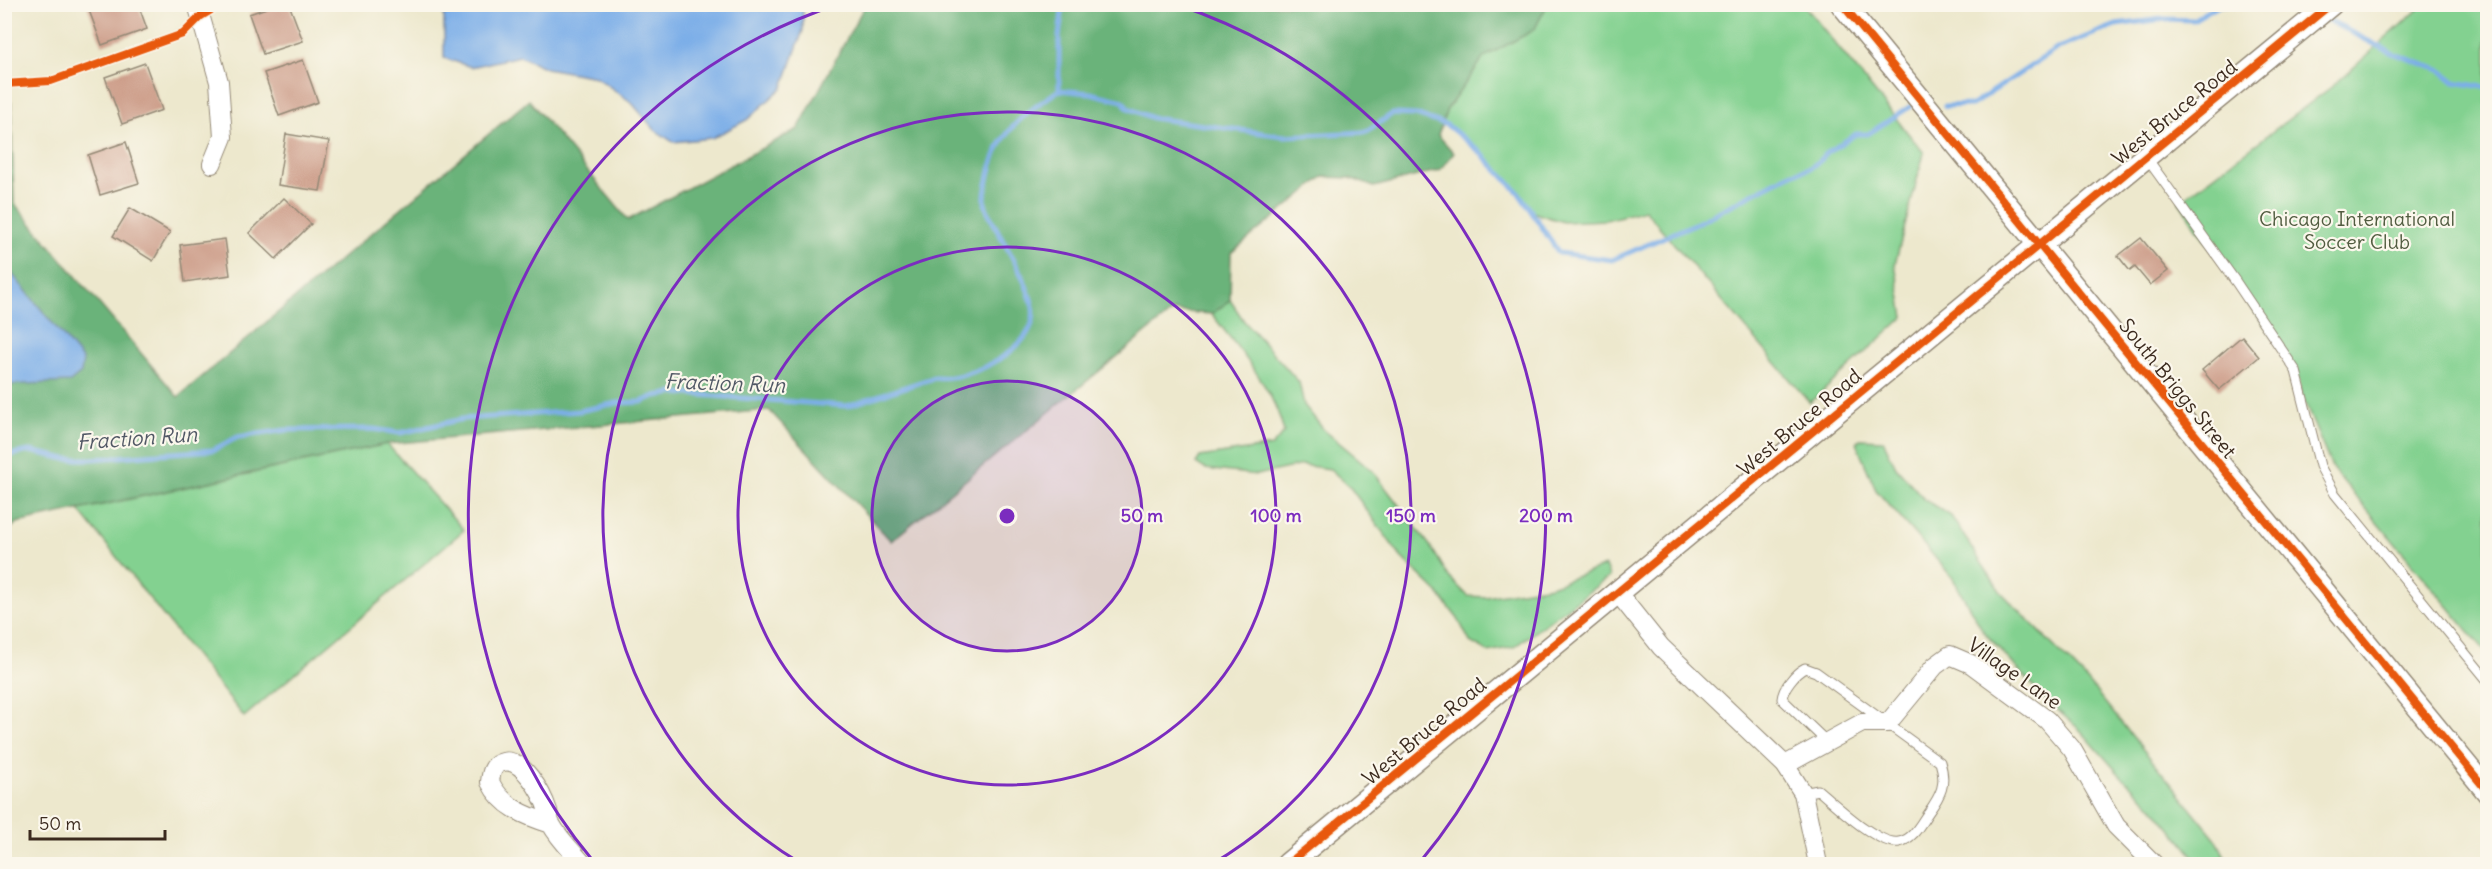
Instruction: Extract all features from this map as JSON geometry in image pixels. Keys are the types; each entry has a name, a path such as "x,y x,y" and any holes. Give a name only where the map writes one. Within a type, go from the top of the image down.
{"street":[{"path":"197,4 219,82 223,137 212,164"},
{"name":"South Briggs Street","path":"1842,4 2487,792"},
{"name":"West Bruce Road","path":"1288,864 2331,4"},
{"path":"1617,592 1661,647 1785,765 1803,793 1818,864"},
{"name":"Village Lane","path":"1887,723 1935,666 1950,654 1971,664 2048,720 2072,749 2116,826 2154,864"},
{"path":"1785,765 1862,723 1887,723"},
{"path":"550,824 583,864"}],"lane":[{"path":"2146,157 2236,282 2296,371 2320,466 2336,494 2487,681"},
{"path":"1803,793 1818,790 1879,838 1899,843 1912,836 1942,793 1944,776 1940,762 1816,672 1805,668 1798,671 1782,692 1782,699 1827,742"}],"green space":[{"path":"865,5 1547,5 1534,30 1484,57 1447,109 1438,135 1454,153 1440,170 1374,187 1350,178 1323,177 1231,253 1230,300 1212,314 1173,311 891,541 769,410 387,444 17,523 5,533 4,108 11,103 14,203 178,397 529,100 628,220 798,129"},
{"path":"1547,5 1804,5 1924,153 1895,264 1904,317 1810,403 1645,210 1606,220 1563,222 1532,212 1519,193 1479,151 1442,123 1447,109 1484,57 1534,30"},
{"name":"Chicago International Soccer Club","path":"2423,5 2487,5 2487,653 2332,468 2304,401 2296,371 2179,202 2334,85"},
{"path":"1230,300 1244,321 1299,382 1304,405 1324,430 1372,470 1431,547 1449,577 1468,596 1486,597 1551,586 1605,566 1609,577 1514,647 1488,652 1470,642 1458,619 1438,593 1401,557 1349,486 1330,469 1302,465 1257,475 1205,469 1196,463 1200,457 1272,446 1284,432 1264,385 1212,314"},
{"path":"1860,439 1883,440 1896,467 1925,500 1951,516 2000,591 2085,678 2216,839 2229,864 2200,864 2154,808 2120,775 2081,731 2043,697 1983,631 1952,577 1876,490 1856,443"},
{"path":"387,444 464,530 244,717 79,510"}],"water":[{"path":"444,5 803,5 803,30 783,87 747,120 712,138 673,142 655,130 631,102 596,77 546,68 520,56 471,67 444,58"},
{"path":"4,264 83,360 81,373 70,382 5,385"}],"building":[{"path":"138,4 147,29 102,45 87,5"},
{"path":"278,4 289,4 303,41 263,54 249,14"},
{"path":"303,60 318,102 279,116 264,73"},
{"path":"145,63 162,110 122,124 105,77"},
{"path":"286,134 329,141 320,191 278,185"},
{"path":"126,142 139,183 100,195 88,155"},
{"path":"284,198 311,224 276,259 249,233"},
{"path":"130,208 170,232 153,261 113,236"},
{"path":"2141,238 2168,271 2150,285 2135,267 2130,271 2118,256"},
{"path":"225,239 230,275 185,282 180,245"},
{"path":"2242,336 2259,357 2219,390 2202,370"}],"waterway":[{"name":"Fraction Run","path":"1059,90 1059,37 1063,4"},
{"path":"1945,106 1972,105 2058,48 2116,25 2163,19 2193,20 2218,5 2230,4"},
{"path":"2283,4 2303,7 2310,14"},
{"path":"2323,18 2392,53 2442,71 2455,82 2488,88"},
{"path":"1059,90 1090,93 1123,101 1128,108 1152,118 1284,136 1366,132 1392,114 1416,115 1447,125 1479,151 1519,193 1559,253 1612,260 1699,222 1790,174 1810,168 1825,154 1856,134 1868,134 1911,106"},
{"name":"Fraction Run","path":"4,456 30,451 66,459 91,459 213,450 238,437 286,430 373,429 400,433 463,419 579,411 617,403 641,402 655,396 674,393 847,406 936,377 966,374 1000,359 1015,348 1026,336 1032,322 1033,307 1029,294 986,207 985,194 992,164 1004,138 1033,108 1059,90"}],"cycle path":[{"path":"4,84 51,81 183,34 201,16 221,4"},
{"path":"1842,4 2488,792"},
{"path":"1288,864 2331,4"}]}
